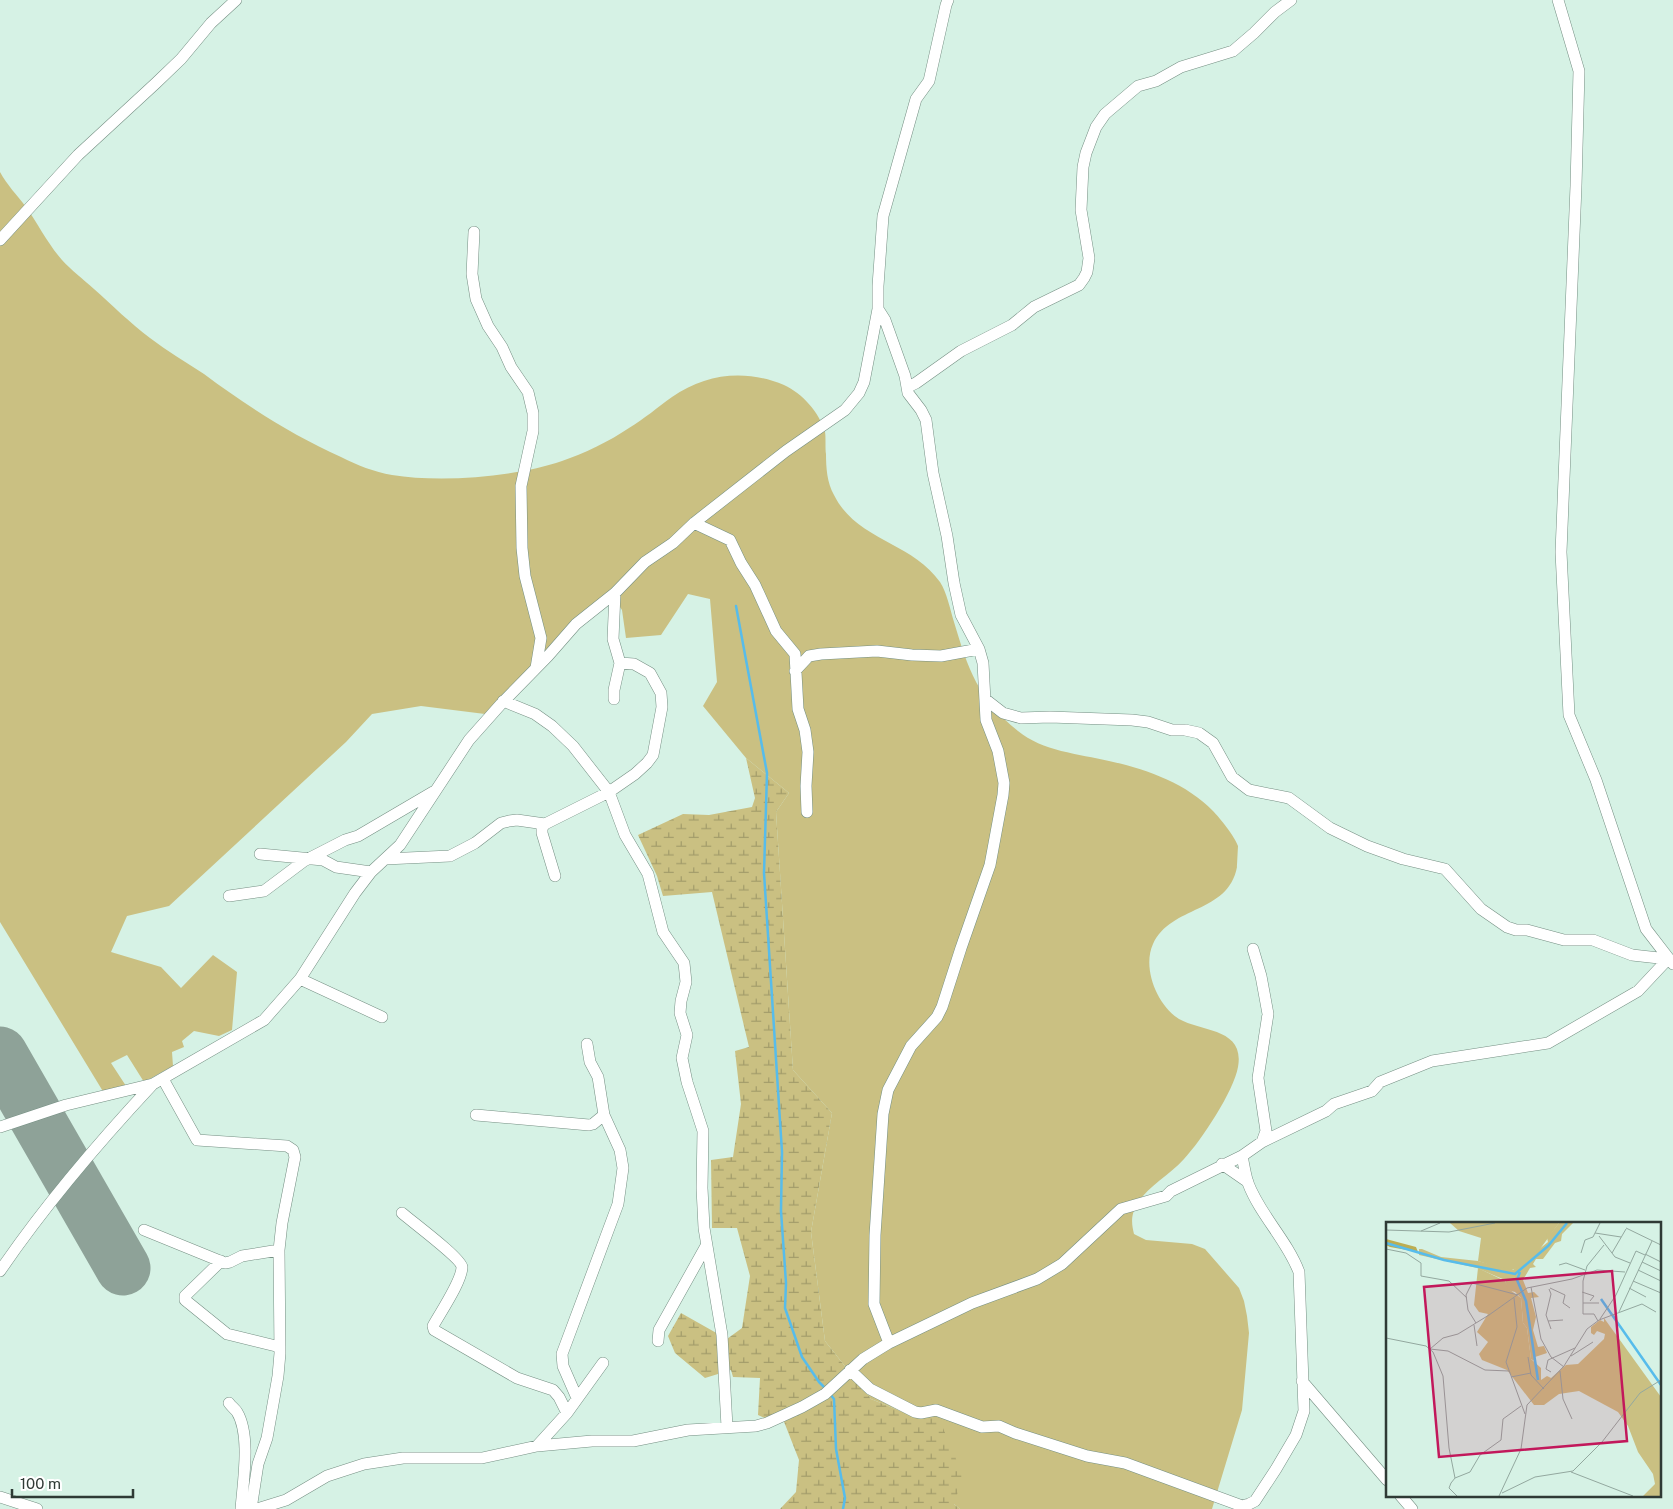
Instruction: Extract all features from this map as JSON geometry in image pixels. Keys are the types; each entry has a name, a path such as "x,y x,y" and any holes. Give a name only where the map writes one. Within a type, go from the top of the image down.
{"street":[{"path":"0,240 78,155 181,59 211,23 236,0"},
{"path":"0,1127 66,1105 158,1081 264,1020 300,979 355,893 371,872 400,845 446,773 470,740 503,701 576,624 615,593 640,567 673,543 694,523 786,451 845,410 861,396 878,309 883,216 916,99 929,81 948,0"},
{"path":"908,387 960,351 1012,325 1034,307 1079,285 1087,272 1089,258 1082,210 1084,159 1096,127 1105,114 1138,86 1156,80 1181,67 1232,51 1291,0"},
{"path":"1558,0 1579,71 1561,552 1569,715 1596,780 1646,929 1670,962"},
{"path":"474,232 472,274 476,299 488,326 528,392 533,413 533,430 521,486 522,548 525,576 541,638 536,668"},
{"path":"878,309 885,320 908,387 908,393 922,410 926,420 933,473 948,536 954,583 961,615 979,649 983,663 986,720 998,752 1004,783 990,865 942,1007 937,1016 911,1046 888,1090 883,1114 875,1235 874,1304 889,1344"},
{"path":"694,523 730,540 740,563 755,585 776,631 795,654 798,709 805,730 808,752 807,812"},
{"path":"614,699 620,663 613,639 615,593"},
{"path":"795,671 807,658 821,654 877,651 941,656 979,649"},
{"path":"555,876 542,833 542,828 545,824 609,792 635,774 653,755 662,707 661,693 650,673 634,664 620,663"},
{"path":"985,699 1003,713 1021,718 1050,717 1132,720 1148,722 1172,730 1186,730 1199,733 1213,743 1232,777 1249,790 1289,798 1330,828 1367,846 1403,859 1445,869 1481,909 1506,927 1516,930 1527,930 1558,939 1593,940 1632,956 1670,962"},
{"path":"503,701 535,714 552,726 573,746 609,792 625,835 648,874 663,932 680,955 686,972 680,1013 687,1036 682,1058 686,1082 703,1131 702,1188 706,1246 722,1335 727,1428"},
{"path":"229,896 264,891 309,859 345,840 358,836 436,790"},
{"path":"385,859 450,856 475,843 502,823 517,820 545,824"},
{"path":"260,854 325,860 339,868 371,872"},
{"path":"1253,949 1261,976 1268,1014 1258,1078 1266,1131 1262,1142"},
{"path":"257,1509 286,1500 327,1476 364,1464 403,1458 482,1458 536,1446 592,1441 633,1441 688,1430 756,1426 768,1423 825,1394 871,1353 972,1304 1037,1279 1071,1257 1121,1209 1164,1196 1222,1164 1242,1156 1262,1142 1326,1110 1334,1104 1372,1091 1380,1082 1432,1061 1548,1043 1638,991 1670,962"},
{"path":"300,979 382,1017"},
{"path":"576,1398 563,1366 562,1354 618,1204 623,1168 620,1150 604,1115 598,1077 590,1062 587,1044"},
{"path":"158,1081 197,1140 287,1146 293,1150 295,1157 282,1223 279,1250 280,1347 278,1376 267,1438 258,1464 251,1509"},
{"path":"0,1271 22,1238 108,1133 158,1081"},
{"path":"476,1115 589,1125 604,1115"},
{"path":"850,1370 870,1390 915,1412 922,1413 936,1410 982,1427 999,1426 1087,1456 1125,1463 1242,1506 1255,1501 1296,1435 1304,1411 1299,1272 1295,1261 1269,1222 1248,1182 1242,1156"},
{"path":"1222,1164 1248,1182"},
{"path":"402,1213 462,1264 462,1269 453,1292 433,1326 434,1330 517,1378 553,1390 567,1413"},
{"path":"144,1230 227,1263 242,1256 279,1250"},
{"path":"658,1342 659,1330 706,1246"},
{"path":"221,1260 185,1296 185,1300 227,1334 280,1347"},
{"path":"536,1446 567,1413 603,1363"},
{"path":"1302,1381 1386,1479"},
{"path":"229,1403 237,1412 244,1435 241,1509"},
{"path":"1401,1496 1412,1509"},
{"path":"0,1497 37,1509"}],"green space":[{"path":"0,172 62,260 143,332 287,430 347,460 379,472 411,477 455,478 500,475 543,467 596,447 635,424 685,389 712,378 741,375 770,380 784,385 798,393 819,417 825,434 828,480 834,495 844,510 870,532 915,558 940,582 964,654 976,682 993,707 1004,719 1018,731 1038,743 1073,754 1123,764 1165,779 1191,792 1216,814 1231,833 1238,846 1237,867 1232,882 1223,893 1211,902 1172,922 1161,931 1153,944 1149,964 1154,985 1164,1005 1179,1019 1220,1033 1228,1038 1235,1045 1238,1054 1238,1067 1224,1102 1208,1128 1184,1159 1154,1185 1138,1203 1132,1222 1134,1234 1146,1240 1192,1244 1205,1249 1239,1288 1244,1301 1249,1333 1242,1410 1212,1509 960,1509 954,1504 920,1419 871,1399 825,1341 811,1232 832,1113 793,1070 776,812 789,793 746,758 703,706 717,682 710,599 688,594 661,635 626,638 622,610 612,595 485,714 421,706 372,714 346,742 169,906 127,916 111,952 161,967 181,988 213,955 237,972 232,1030 219,1036 194,1031 182,1041 184,1047 172,1052 173,1066 144,1082 127,1055 111,1063 128,1089 107,1098 0,922"},
{"path":"746,758 789,793 776,812 793,1070 832,1113 811,1232 825,1341 871,1399 920,1419 938,1416 963,1476 954,1504 960,1509 780,1509 796,1492 799,1460 781,1414 767,1419 758,1415 760,1378 733,1377 731,1370 705,1378 675,1353 668,1336 681,1313 727,1339 742,1328 750,1276 737,1228 712,1228 711,1160 733,1157 741,1104 735,1051 749,1047 712,892 663,896 657,876 638,835 683,814 709,815 752,807 755,798"}],"waterway":[{"path":"736,606 767,773 764,873 782,1152 781,1211 786,1283 785,1308 802,1357 825,1388"},
{"path":"830,1394 834,1399 836,1449 845,1498 843,1509"}],"runway":[{"path":"0,1054 123,1268"}]}
